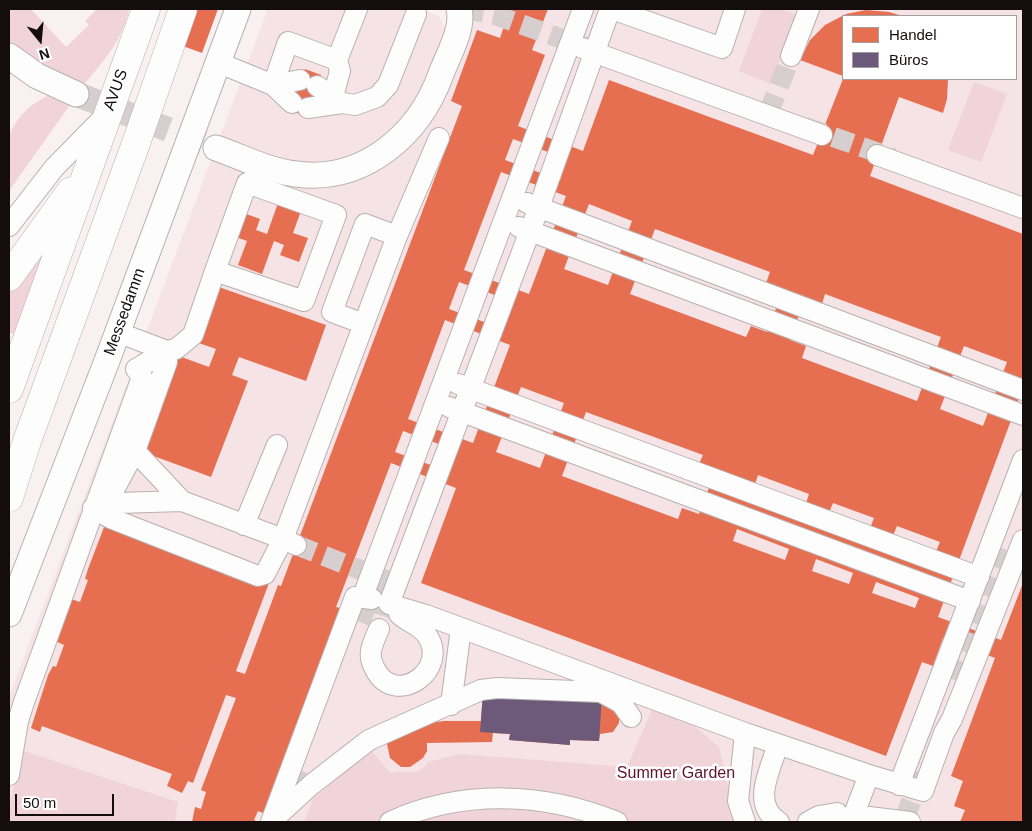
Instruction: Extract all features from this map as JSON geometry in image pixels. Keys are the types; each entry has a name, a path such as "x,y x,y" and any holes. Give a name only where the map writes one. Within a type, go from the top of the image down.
{"highway":[{"name":"AVUS","path":"86,172 146,9"},
{"path":"9,498 28,394 169,9"},
{"path":"9,473 18,441 135,146 183,9"},
{"path":"9,277 86,172"},
{"path":"9,389 38,314 86,172"}],"main road":[{"name":"Messedamm","path":"9,614 108,358 238,9"},
{"path":"216,148 277,170 295,174 335,172 375,158 400,139 414,125 426,106 439,81 460,23 459,9"},
{"path":"9,56 37,76 76,94"}],"lane":[{"path":"338,100 340,71 337,60 357,9"},
{"path":"363,596 583,9"},
{"path":"389,604 530,232 611,9 722,48 734,9"},
{"path":"791,56 809,9"},
{"path":"273,85 309,83 338,100 355,105 368,102 377,97 388,85 416,14"},
{"path":"273,85 288,42 337,60"},
{"path":"570,44 822,135"},
{"path":"217,62 273,85 300,106 338,100"},
{"path":"9,226 54,168 107,115"},
{"path":"93,508 110,518 258,576 265,574 289,542 364,324 397,236 439,138"},
{"path":"878,155 1023,208"},
{"path":"136,369 167,350 176,349 193,335 215,271 247,184 336,215 304,301 215,271"},
{"path":"513,198 1023,390"},
{"path":"504,222 1023,415"},
{"path":"364,324 332,312 342,285 365,224 397,236"},
{"path":"117,332 167,350"},
{"path":"93,508 110,497 135,451 167,362 167,350"},
{"path":"9,775 18,721 93,508 142,377 136,369 108,358"},
{"path":"445,379 979,577"},
{"path":"436,403 970,601"},
{"path":"244,525 277,445"},
{"path":"135,451 182,501"},
{"path":"899,785 1023,460"},
{"path":"93,508 118,503 182,501 289,542"},
{"path":"271,822 355,597 363,596 461,628 746,733 899,785 923,791 944,733 952,719 1023,540"},
{"path":"379,629 371,650 371,659 378,676 384,681 399,686 409,685 425,674 432,660 432,650 427,635 416,624 403,618 389,604"},
{"path":"302,771 360,622"},
{"path":"451,704 461,628"},
{"path":"271,822 310,785 369,740 481,690 497,688 601,692 621,704 631,717"},
{"path":"936,789 956,733 952,719"},
{"path":"745,822 738,801 746,733"},
{"path":"778,744 763,797 770,815 779,822"},
{"path":"852,818 869,775"},
{"path":"390,822 427,808 462,799 501,797 542,802 599,815 617,822"},
{"path":"808,822 819,816 910,822"}],"shaded area":[{"path":"268,9 420,9 439,16 444,26 465,34 476,9 1023,9 1023,822 9,822 9,697"}],"green space":[{"path":"9,9 31,9 66,47 89,25 85,21 97,9 129,9 117,41 83,86 54,75 9,44"},
{"path":"762,9 781,9 797,15 771,84 739,71"},
{"path":"974,82 1007,94 981,162 948,150"},
{"path":"57,93 72,102 9,191 8,147 12,128 28,108 49,95"},
{"path":"46,242 19,337 9,332 9,288"},
{"name":"Summer Garden","path":"655,703 692,724 719,747 736,822 304,822 313,799 371,750 390,773 415,772 424,767 428,762 459,754 627,767"},
{"path":"21,750 178,802 175,822 9,822 9,810"}],"building: Handel":[{"path":"197,9 218,9 202,53 183,46"},
{"path":"510,9 548,9 532,50 545,55 518,126 583,151 609,80 813,155 843,80 948,80 947,99 943,113 899,97 870,176 1023,234 1023,388 938,617 1001,640 1023,583 1023,822 960,822 965,810 954,806 963,781 951,776 995,658 943,638 933,666 922,662 886,756 421,583 456,488 391,463 336,607 340,608 263,813 258,811 254,820 258,822 192,822 195,807 201,809 206,792 201,790 236,698 226,695 193,783 188,781 182,793 167,786 172,774 42,726 40,732 31,728 48,675 53,666 56,667 64,645 55,641 71,599 80,602 88,580 85,579 88,569 106,522 269,583 236,671 245,674 278,585 281,586 462,106 451,101 477,30 500,38","holes":["513,139 567,159 560,180 505,160","501,172 566,196 529,294 464,270","589,204 632,221 608,285 564,269","655,229 770,272 766,283 783,290 767,332 751,326 746,337 630,294","459,282 514,302 503,329 449,309","825,294 941,337 917,401 802,358 806,346 790,340 805,298 822,304","445,320 510,345 473,443 408,419","964,346 1007,362 983,426 940,409","521,387 564,403 540,468 496,452","586,412 703,455 698,466 715,472 699,514 682,508 678,519 562,476","403,431 458,451 450,472 395,452","758,475 809,494 805,506 754,487","833,503 874,518 869,531 828,515","897,526 940,542 935,554 892,538","737,529 789,549 785,560 733,541","816,559 853,573 849,584 812,571","876,582 919,598 915,608 872,593"]},
{"path":"866,10 900,15 844,15"},
{"path":"842,16 842,76 800,60 810,40 825,25"},
{"path":"305,69 321,75 305,116 289,110"},
{"path":"279,200 302,208 293,233 308,238 299,262 280,255 284,245 274,241 262,274 238,265 247,241 233,236 241,212 260,219 256,230 267,234"},
{"path":"216,286 326,325 306,381 239,357 232,375 248,381 211,477 140,451 176,355 209,367 216,349 196,342"},
{"path":"483,693 572,694 611,705 619,717 619,723 613,732 600,734 599,741 570,740 570,745 509,740 510,734 493,733 492,742 427,743 427,751 423,758 410,767 401,767 390,758 387,744 389,737 414,725 444,721 481,721"}],"building: Büros":[{"path":"483,693 602,696 599,741 570,740 570,745 509,740 510,734 480,732"}],"tunnel":[{"path":"464,9 495,15 585,47"},
{"path":"768,114 791,56"},
{"path":"76,94 216,148"},
{"path":"805,127 893,158"},
{"path":"957,681 1010,541"},
{"path":"296,545 394,583 379,629"},
{"path":"360,622 376,584"},
{"path":"285,811 302,771"},
{"path":"904,820 922,773"}]}
